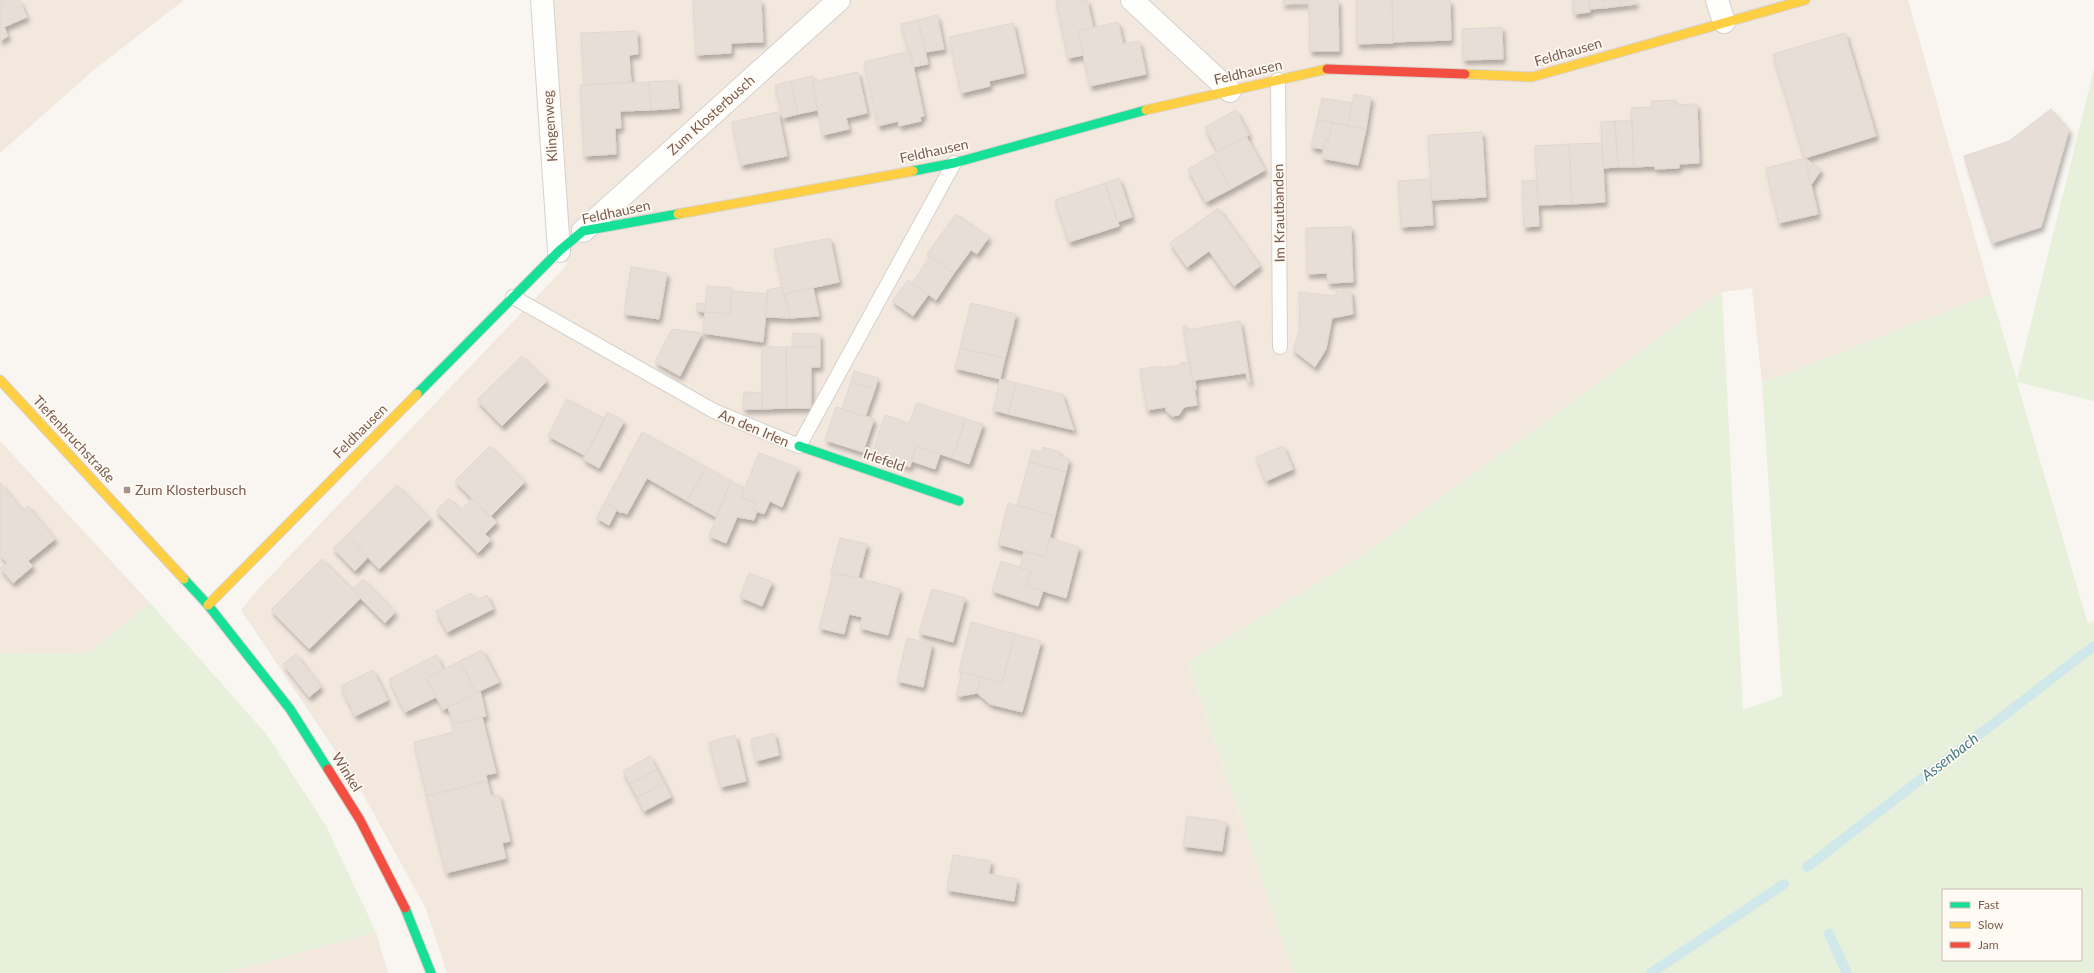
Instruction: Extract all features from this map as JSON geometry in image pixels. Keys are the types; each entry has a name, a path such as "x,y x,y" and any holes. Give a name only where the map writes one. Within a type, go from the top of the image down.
{"street":[{"name":"Klingenweg","path":"542,0 558,251"},
{"name":"Zum Klosterbusch","path":"583,231 839,0"},
{"path":"1132,0 1230,91"},
{"path":"1717,0 1724,22"},
{"name":"Feldhausen","path":"208,605 558,251 583,231 954,163 1132,114 1323,69 1532,76 1805,0"},
{"name":"Tiefenbruchstraße","path":"0,380 208,605"},
{"name":"Irlefeld","path":"799,446 959,501"},
{"name":"Winkel","path":"208,605 290,709 360,820 404,904 431,973"}],"lane":[{"name":"Im Krautbanden","path":"1278,80 1280,347"},
{"name":"An den Irlen","path":"513,297 714,411 799,446 954,163"}],"shaded area":[{"path":"0,0 184,0 95,69 0,153"},
{"path":"551,0 1908,0 1991,294 1762,383 1752,288 1722,292 1364,554 1188,662 1293,973 447,973 426,909 358,785 241,610 260,587 566,266"},
{"path":"0,441 150,603 89,653 0,654"},
{"path":"376,932 388,973 226,973"}],"green space":[{"path":"2094,69 2094,401 2017,382 2088,624 2094,621 2094,973 1293,973 1188,662 1364,554 1722,292 1743,710 1782,696 1762,383 1991,294 2017,380"},
{"path":"150,603 267,735 326,826 376,932 226,973 0,973 0,654 89,653"}],"building":[{"path":"0,0 19,0 27,17 4,27 8,36 0,41"},
{"path":"693,0 761,0 763,42 731,43 731,53 696,55"},
{"path":"1087,0 1093,28 1078,31 1084,55 1068,58 1056,1"},
{"path":"1283,0 1302,0 1302,3 1283,4"},
{"path":"1302,0 1338,0 1339,51 1310,51 1309,3 1302,3"},
{"path":"1356,0 1392,0 1393,43 1357,44"},
{"path":"1392,0 1450,0 1451,40 1393,42"},
{"path":"1572,0 1589,0 1590,12 1574,14"},
{"path":"1589,0 1604,0 1605,8 1590,9"},
{"path":"1604,0 1620,0 1620,6 1605,8"},
{"path":"1620,0 1635,0 1636,4 1620,6"},
{"path":"937,15 944,49 926,52 918,20"},
{"path":"918,20 928,64 913,67 901,24"},
{"path":"1118,22 1123,44 1139,41 1146,74 1090,86 1078,31"},
{"path":"1013,23 1024,73 989,81 990,86 961,93 949,37"},
{"path":"1502,27 1503,59 1463,60 1462,29"},
{"path":"637,31 638,54 629,55 631,82 584,85 581,33"},
{"path":"1845,33 1876,136 1805,158 1773,54"},
{"path":"910,51 924,116 920,117 921,121 899,126 898,121 878,126 864,62"},
{"path":"858,72 867,113 846,118 849,129 823,135 812,82"},
{"path":"813,76 814,82 812,82 818,110 798,114 791,81"},
{"path":"677,80 679,108 651,110 649,82"},
{"path":"791,81 798,114 783,118 775,85"},
{"path":"649,82 651,110 620,111 621,128 615,128 616,154 584,156 580,85"},
{"path":"1354,94 1371,97 1366,129 1348,126"},
{"path":"1322,98 1352,103 1348,126 1317,120"},
{"path":"1675,100 1675,105 1697,104 1699,163 1679,164 1679,168 1655,169 1655,166 1634,167 1631,108 1652,107 1651,101"},
{"path":"2051,109 2069,130 2041,227 1992,243 1964,156 2009,141"},
{"path":"1236,110 1249,135 1218,152 1205,127"},
{"path":"778,112 787,156 741,165 732,122"},
{"path":"1317,120 1332,122 1329,140 1325,140 1323,149 1311,147"},
{"path":"1632,120 1634,167 1618,167 1615,121"},
{"path":"1615,121 1618,167 1603,168 1601,122"},
{"path":"1332,122 1366,129 1358,165 1322,158 1325,140 1329,140"},
{"path":"1482,132 1486,197 1432,200 1428,135"},
{"path":"1246,136 1265,170 1231,189 1212,155"},
{"path":"1602,143 1605,202 1572,204 1569,144"},
{"path":"1569,144 1572,204 1538,205 1535,146"},
{"path":"1212,155 1231,189 1206,202 1188,169"},
{"path":"1805,158 1818,214 1779,223 1766,168"},
{"path":"1805,158 1821,170 1811,185"},
{"path":"1119,178 1132,217 1118,222 1105,183"},
{"path":"1430,179 1433,225 1401,227 1398,181"},
{"path":"1537,180 1539,226 1524,227 1522,181"},
{"path":"1105,183 1119,226 1069,242 1055,200"},
{"path":"1218,208 1260,266 1234,286 1209,251 1187,267 1170,243"},
{"path":"956,214 989,237 977,254 971,250 954,273 927,254"},
{"path":"1351,227 1353,282 1328,283 1327,273 1307,274 1306,228"},
{"path":"830,238 839,282 784,294 774,249"},
{"path":"930,256 954,273 936,300 912,283"},
{"path":"631,267 667,273 659,319 624,314"},
{"path":"908,280 928,295 913,316 892,301"},
{"path":"707,286 732,288 730,314 705,312"},
{"path":"782,287 790,318 766,317 767,290"},
{"path":"813,288 819,316 790,318 785,294"},
{"path":"1336,290 1351,291 1353,314 1332,318 1326,349 1315,367 1293,350 1300,329 1299,292 1336,296"},
{"path":"732,291 768,294 763,342 703,333 705,312 730,314"},
{"path":"697,303 706,304 705,312 697,311"},
{"path":"971,303 1016,314 1005,358 960,348"},
{"path":"1240,321 1250,382 1248,382 1246,373 1195,380 1196,390 1194,390 1183,326 1186,325 1187,330"},
{"path":"672,329 702,333 680,376 655,362"},
{"path":"793,333 820,334 820,347 793,347"},
{"path":"762,347 786,347 787,408 762,409"},
{"path":"786,347 820,347 820,367 811,367 811,408 787,408"},
{"path":"960,348 1005,358 1000,379 955,368"},
{"path":"522,356 547,381 502,426 477,400"},
{"path":"1190,362 1197,405 1184,407 1179,415 1172,416 1166,411 1166,407 1147,410 1140,369 1161,366 1162,368"},
{"path":"854,371 878,378 875,389 851,382"},
{"path":"1000,379 1016,383 1008,414 993,410"},
{"path":"851,382 875,389 865,417 842,409"},
{"path":"1016,383 1062,394 1074,430 1008,414"},
{"path":"744,392 762,393 762,409 743,409"},
{"path":"567,399 605,419 586,456 548,436"},
{"path":"917,403 966,419 952,458 916,446 910,467 872,455 885,415 909,423"},
{"path":"836,407 874,419 863,452 825,440"},
{"path":"607,412 624,421 599,468 583,459"},
{"path":"966,419 983,424 969,464 952,458"},
{"path":"642,432 706,467 687,501 647,478 627,514 621,513 605,502"},
{"path":"490,446 525,482 490,517 455,481"},
{"path":"916,446 940,454 935,469 911,461"},
{"path":"1283,446 1293,469 1266,481 1256,457"},
{"path":"1043,447 1060,452 1059,456 1069,459 1066,472 1029,462 1032,450 1042,452"},
{"path":"759,453 798,468 782,507 770,501 764,514 753,510 756,503 741,497"},
{"path":"1029,462 1066,472 1055,516 1017,505"},
{"path":"706,467 731,481 716,517 687,501"},
{"path":"731,481 744,488 741,497 756,503 753,510 757,511 754,520 737,517 726,543 709,536"},
{"path":"0,483 23,511 28,506 55,539 28,561 33,566 13,583 0,568 7,563 0,555"},
{"path":"397,485 430,519 379,569 347,535"},
{"path":"449,498 485,534 472,547 436,511"},
{"path":"472,499 497,522 485,534 461,510"},
{"path":"605,502 617,509 609,525 596,518"},
{"path":"1008,503 1055,516 1045,557 998,544"},
{"path":"485,534 491,540 478,553 472,547"},
{"path":"347,535 368,557 355,571 333,548"},
{"path":"840,538 867,544 858,578 831,573"},
{"path":"1050,538 1079,547 1066,598 1027,586 1031,571 1020,568 1024,551 1045,557"},
{"path":"322,559 361,598 309,649 271,610"},
{"path":"1001,561 1031,571 1027,586 1043,591 1038,606 992,591"},
{"path":"749,573 772,582 762,606 740,597"},
{"path":"833,574 843,576 844,574 900,589 888,635 860,628 862,617 849,614 844,634 819,628"},
{"path":"363,579 395,612 385,623 352,590"},
{"path":"932,589 965,598 953,642 919,633"},
{"path":"471,593 475,601 487,595 493,609 447,632 436,611"},
{"path":"971,622 1015,634 1002,683 959,671"},
{"path":"1015,634 1041,641 1022,712 990,704 977,693 981,677 1002,683"},
{"path":"907,638 932,644 923,687 897,681"},
{"path":"482,650 499,682 476,693 460,661"},
{"path":"296,654 321,687 309,697 283,664"},
{"path":"436,655 443,669 426,678 436,697 405,712 389,679"},
{"path":"460,661 476,693 443,710 426,678"},
{"path":"373,670 388,700 355,716 341,686"},
{"path":"962,672 981,677 977,693 961,696 956,695"},
{"path":"480,691 486,716 453,724 448,707"},
{"path":"482,717 496,773 486,775 487,781 427,796 414,742 454,732 452,724"},
{"path":"774,733 779,755 756,761 751,739"},
{"path":"735,735 746,781 721,787 709,742"},
{"path":"650,756 657,770 630,784 623,771"},
{"path":"657,770 664,783 637,797 630,784"},
{"path":"487,781 491,796 499,795 510,841 502,843 506,858 446,873 427,796"},
{"path":"664,783 671,797 644,811 637,797"},
{"path":"1187,816 1226,822 1222,851 1183,846"},
{"path":"953,855 991,861 989,874 1017,879 1014,901 947,890"}],"waterway":[{"name":"Assenbach","path":"1807,867 2094,646"},
{"name":"Assenbach","path":"1651,973 1784,884"},
{"path":"1829,934 1847,973"}],"traffic: fast":[{"path":"913,171 954,163 1146,110"},
{"path":"417,394 559,251 583,231 678,214"},
{"path":"799,446 959,501"},
{"path":"184,579 208,605 290,709 328,769"},
{"path":"405,908 431,973"}],"traffic: slow":[{"path":"1465,74 1532,77 1805,0"},
{"path":"1146,110 1327,69"},
{"path":"678,214 913,171"},
{"path":"0,380 184,579"},
{"path":"208,605 417,394"}],"traffic: jam":[{"path":"1327,69 1465,74"},
{"path":"328,769 360,820 405,908"}],"place":[{"name":"Zum Klosterbusch","path":"127,490"}]}
